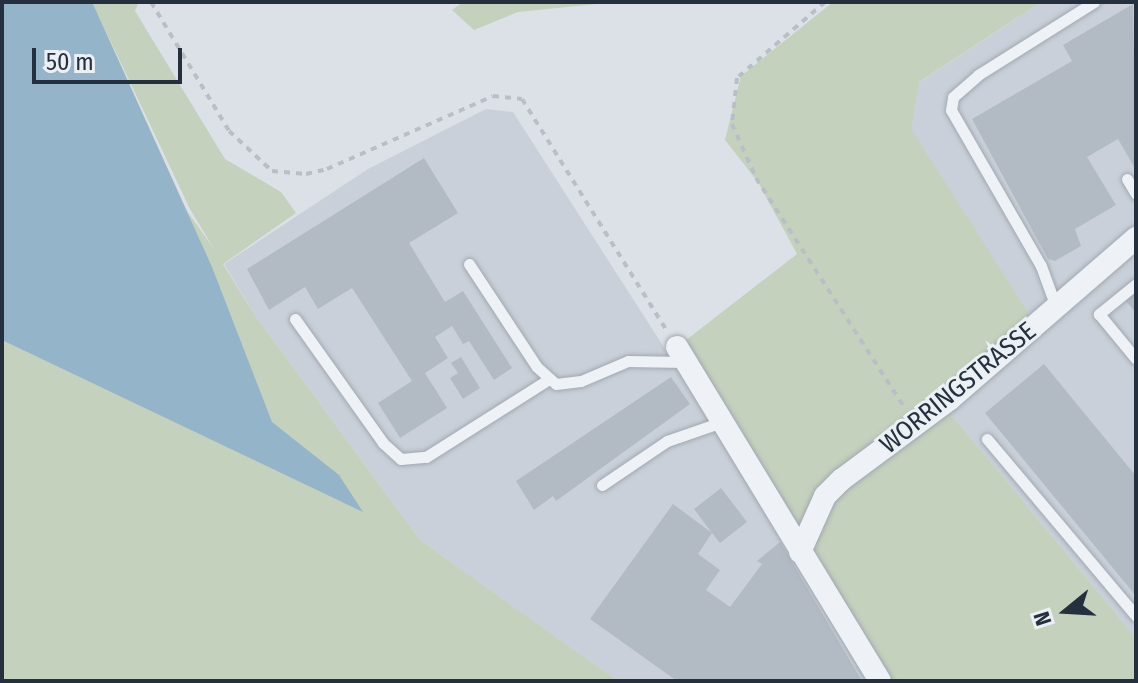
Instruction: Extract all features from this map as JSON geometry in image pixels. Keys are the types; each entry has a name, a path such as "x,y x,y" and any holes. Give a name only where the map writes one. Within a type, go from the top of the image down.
{"street":[{"name":"WORRINGSTRASSE","path":"800,552 825,496 915,425 1136,238"},
{"path":"680,354 719,423 880,681"}],"lane":[{"path":"1056,307 1041,266 951,110 953,97 978,75 1094,2"},
{"path":"1127,179 1136,194"},
{"path":"469,264 549,379 567,385 628,361 680,354"},
{"path":"1136,284 1099,314 1136,359"},
{"path":"295,319 383,443 401,459 426,457 549,379"},
{"path":"602,485 667,441 719,423"},
{"path":"987,439 1136,616"}],"path":[{"path":"151,2 229,131 272,171 306,174 327,169 493,96 522,99 680,354"},
{"path":"825,2 737,78 732,124 756,178 915,425"}],"shaded area":[{"path":"1041,2 1136,2 1136,638 945,407 1035,323 910,129 918,83"},
{"path":"486,109 513,112 878,681 618,681 420,540 254,314 224,264 368,169"}],"green space":[{"path":"2,2 139,2 135,11 225,159 281,192 296,213 223,264 254,314 420,540 618,681 2,681","holes":["102,23 190,209 214,249 187,211"]},
{"path":"463,2 616,2 518,12 474,30 452,10"},
{"path":"833,2 1041,2 919,82 911,129 1035,323 839,476 799,548 681,344 797,254 758,182 725,140 741,76"},
{"path":"945,407 1136,638 1136,681 882,681 802,552 842,484"}],"water":[{"path":"2,2 92,2 212,267 272,422 339,475 363,512 2,340"}],"building":[{"path":"1133,4 1136,170 1118,139 1087,157 1116,205 1075,229 1081,246 1055,261 1048,259 972,119 1072,61 1063,45"},
{"path":"424,158 458,213 409,243 445,302 463,291 512,368 494,380 469,341 463,344 452,326 435,337 448,358 425,373 447,408 400,438 378,403 412,381 352,288 318,309 305,287 269,310 247,269"},
{"path":"1136,291 1136,313 1125,300"},
{"path":"461,357 480,388 463,399 450,378 458,373 451,363"},
{"path":"1044,364 1136,476 1136,596 985,413"},
{"path":"671,377 690,404 556,501 553,496 534,510 516,481"},
{"path":"721,488 747,522 720,543 694,509"},
{"path":"673,504 712,533 698,554 720,570 706,590 730,607 762,564 757,561 780,542 862,681 677,681 590,619"}]}
